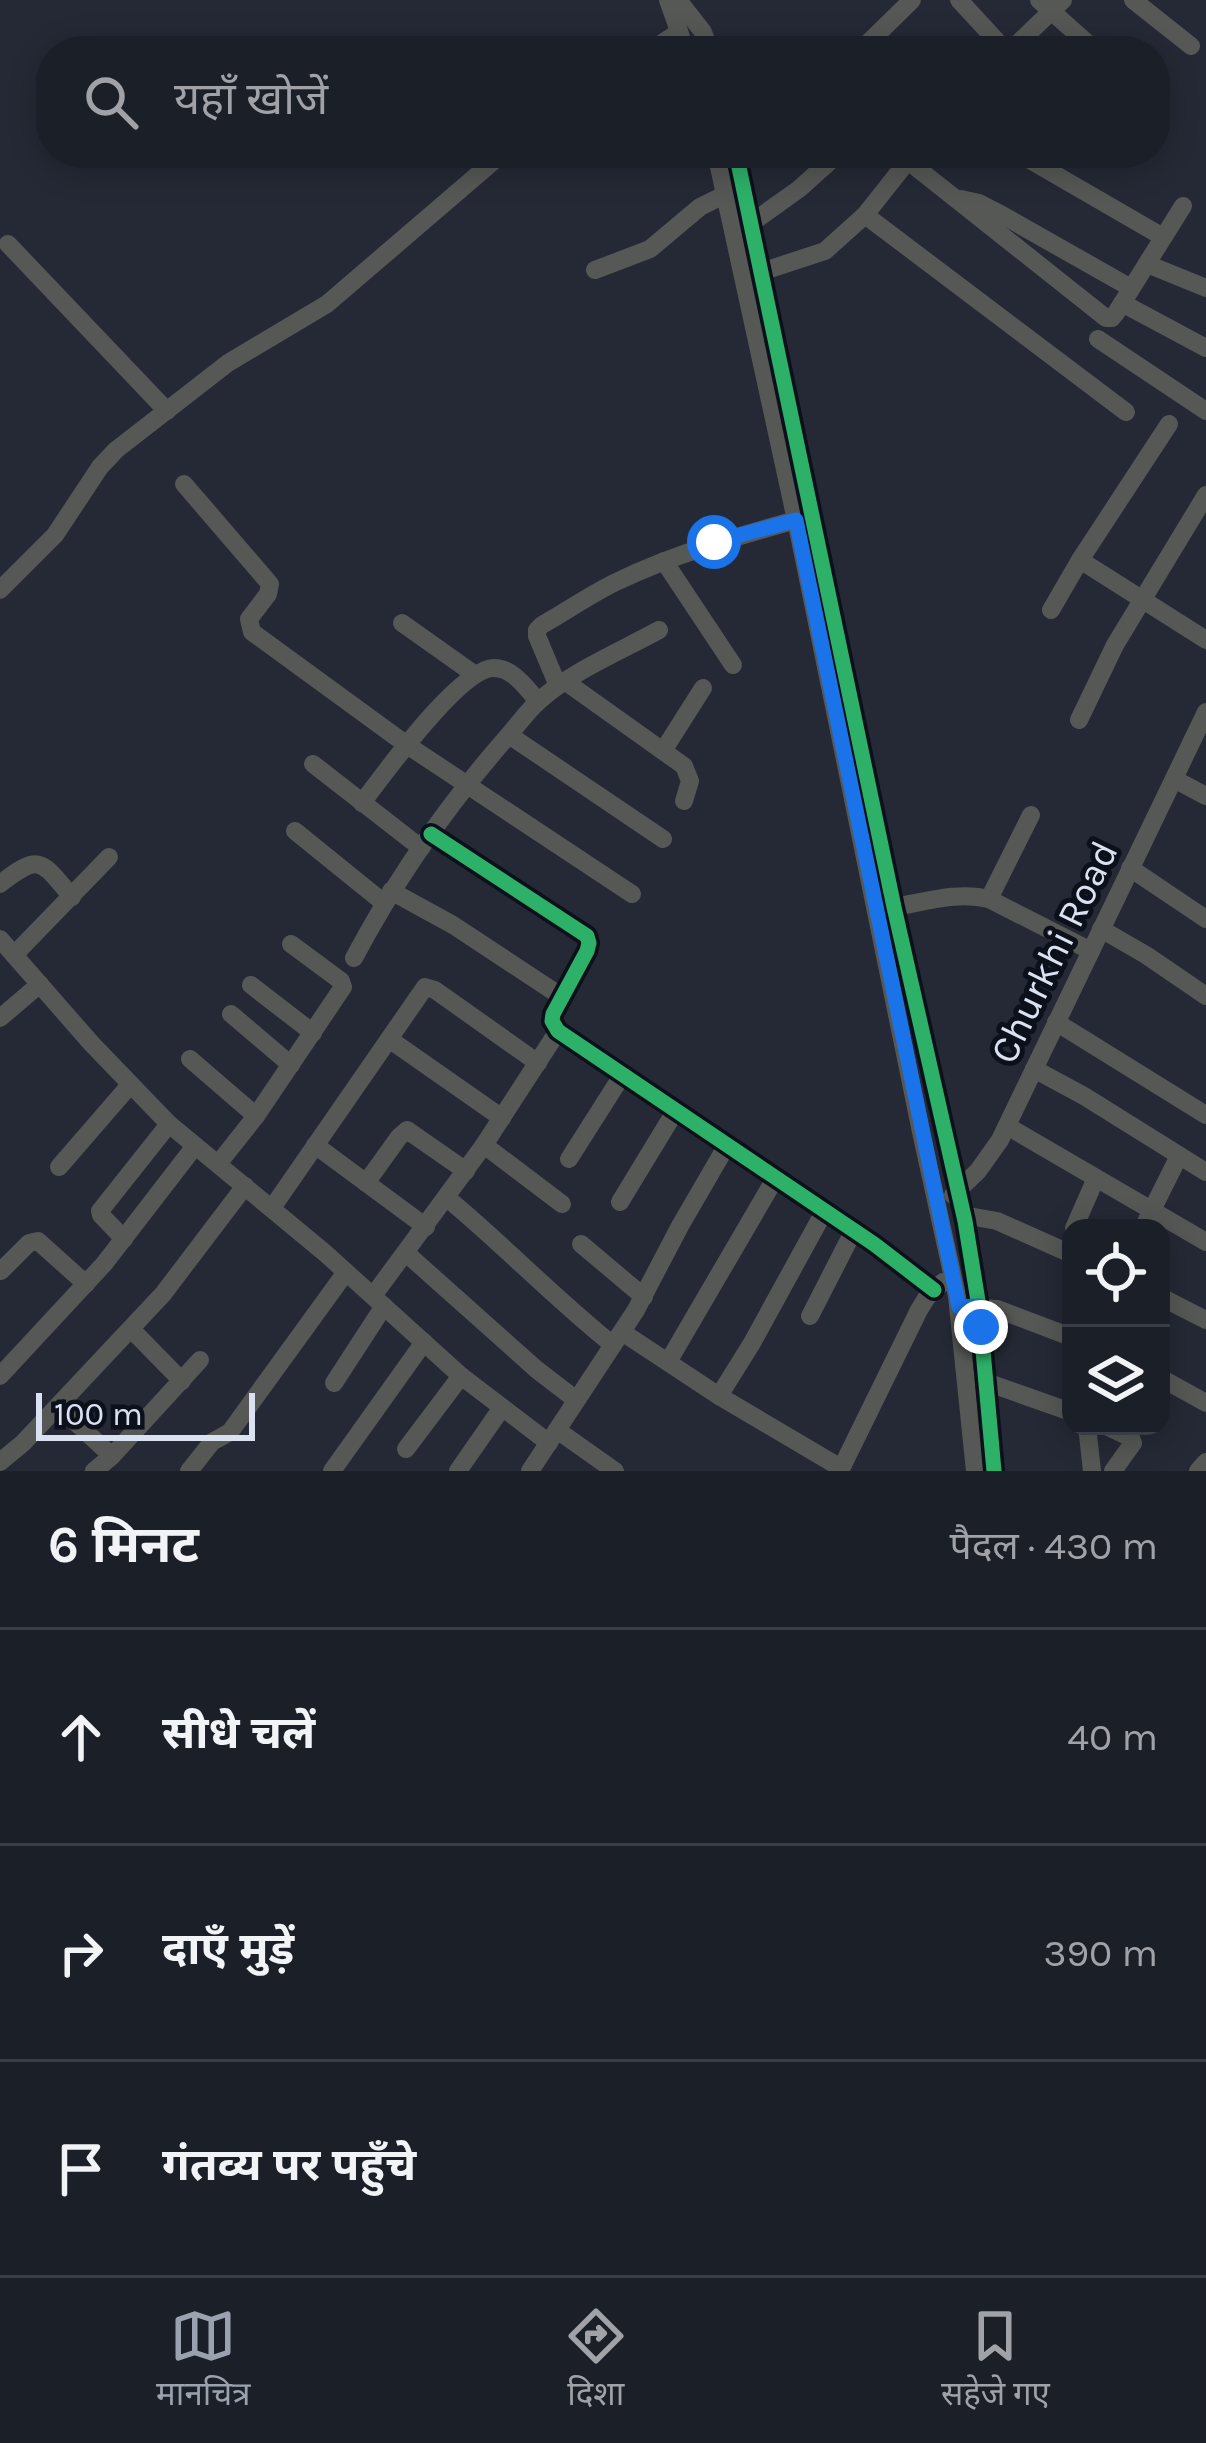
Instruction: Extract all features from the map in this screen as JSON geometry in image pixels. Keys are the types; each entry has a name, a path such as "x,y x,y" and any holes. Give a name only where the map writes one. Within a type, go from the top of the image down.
{"street":[{"path":"875,36 912,0"},
{"path":"959,0 994,36"},
{"path":"1133,0 1191,46"},
{"path":"678,1 681,36"},
{"path":"678,1 705,36"},
{"path":"1022,36 1051,4 1082,36"},
{"path":"0,590 55,535 116,450 228,363 327,304 486,168"},
{"path":"730,168 726,194 921,1132 953,1274 969,1307 986,1382 994,1471"},
{"path":"735,168 972,1263 969,1307 975,1471"},
{"path":"750,224 822,168"},
{"path":"761,272 825,251 865,215 898,168"},
{"path":"920,168 1101,315 1112,318 1183,206"},
{"path":"1044,168 1163,237"},
{"path":"595,270 650,249 700,207 726,194"},
{"path":"954,199 992,210 1206,348"},
{"path":"865,215 1126,412"},
{"path":"8,244 167,411"},
{"path":"1147,264 1206,288"},
{"path":"1098,339 1206,411"},
{"path":"1051,610 1169,424"},
{"path":"184,484 270,584 249,619 252,632 407,745 632,894"},
{"path":"1079,720 1115,645 1206,495"},
{"path":"684,801 689,773 562,684 537,630 614,583 664,561 796,520"},
{"path":"1080,560 1206,640"},
{"path":"664,561 733,665"},
{"path":"402,623 474,674"},
{"path":"354,958 387,897 426,841 538,701 659,630"},
{"path":"362,802 407,745 474,674 501,668 520,680 538,701"},
{"path":"663,751 704,688"},
{"name":"Churkhi Road","path":"939,1205 989,1157 1007,1126 1206,713"},
{"path":"509,735 664,839"},
{"path":"313,764 362,802 587,936 587,951 553,1014 559,1031 854,1230 934,1290"},
{"path":"1174,779 1206,796"},
{"path":"988,899 1031,814"},
{"path":"295,831 387,897 453,925 562,997"},
{"path":"14,955 109,857"},
{"path":"0,884 34,863 47,868 72,898"},
{"path":"1130,868 1206,919"},
{"path":"894,908 961,896 988,899 1090,951"},
{"path":"1101,929 1206,996"},
{"path":"0,939 169,1124 501,1409 615,1471"},
{"path":"218,1164 343,987 291,944"},
{"path":"0,1018 40,984"},
{"path":"251,986 313,1033"},
{"path":"272,1208 421,990 430,988 538,1064"},
{"path":"231,1014 291,1065"},
{"path":"1057,1022 1206,1114"},
{"path":"334,1383 406,1253 559,1031"},
{"path":"389,1039 502,1118"},
{"path":"190,1059 256,1116"},
{"path":"1034,1069 1206,1172"},
{"path":"569,1159 623,1074"},
{"path":"59,1167 130,1085"},
{"path":"620,1202 676,1110"},
{"path":"124,1239 100,1211 169,1124"},
{"path":"1007,1126 1096,1178 1148,1219 1179,1156"},
{"path":"366,1183 407,1130 466,1171"},
{"path":"315,1145 426,1227"},
{"path":"484,1145 562,1204"},
{"path":"530,1471 644,1297 727,1145"},
{"path":"0,1376 86,1284 196,1146"},
{"path":"668,1362 776,1177"},
{"path":"1079,1219 1096,1178"},
{"path":"0,1462 131,1329 245,1186"},
{"path":"447,1198 494,1236 554,1296 840,1470 919,1310 934,1290 972,1263"},
{"path":"719,1396 825,1210"},
{"path":"963,1215 1062,1239"},
{"path":"1170,1227 1206,1241"},
{"path":"810,1316 854,1230"},
{"path":"2,1271 29,1243 38,1241 86,1284"},
{"path":"581,1244 644,1297"},
{"path":"406,1253 575,1400"},
{"path":"189,1471 212,1442 230,1432 346,1272"},
{"path":"1170,1302 1206,1320"},
{"path":"969,1307 1015,1314 1062,1333"},
{"path":"131,1329 182,1381"},
{"path":"332,1471 424,1342"},
{"path":"94,1471 200,1360"},
{"path":"406,1449 461,1376"},
{"path":"986,1382 1062,1409"},
{"path":"1170,1383 1206,1403"},
{"path":"58,1406 112,1456"},
{"path":"458,1471 501,1409"},
{"path":"1089,1435 1092,1471"},
{"path":"1113,1471 1133,1444 1126,1435"},
{"path":"1198,1471 1206,1462"}],"cycle path":[{"path":"739,168 965,1221 979,1307 994,1471"},
{"path":"431,834 587,936 587,951 553,1014 558,1031 874,1244 934,1290"}],"route":[{"path":"714,542 796,520 959,1307 979,1306 981,1327"}]}
